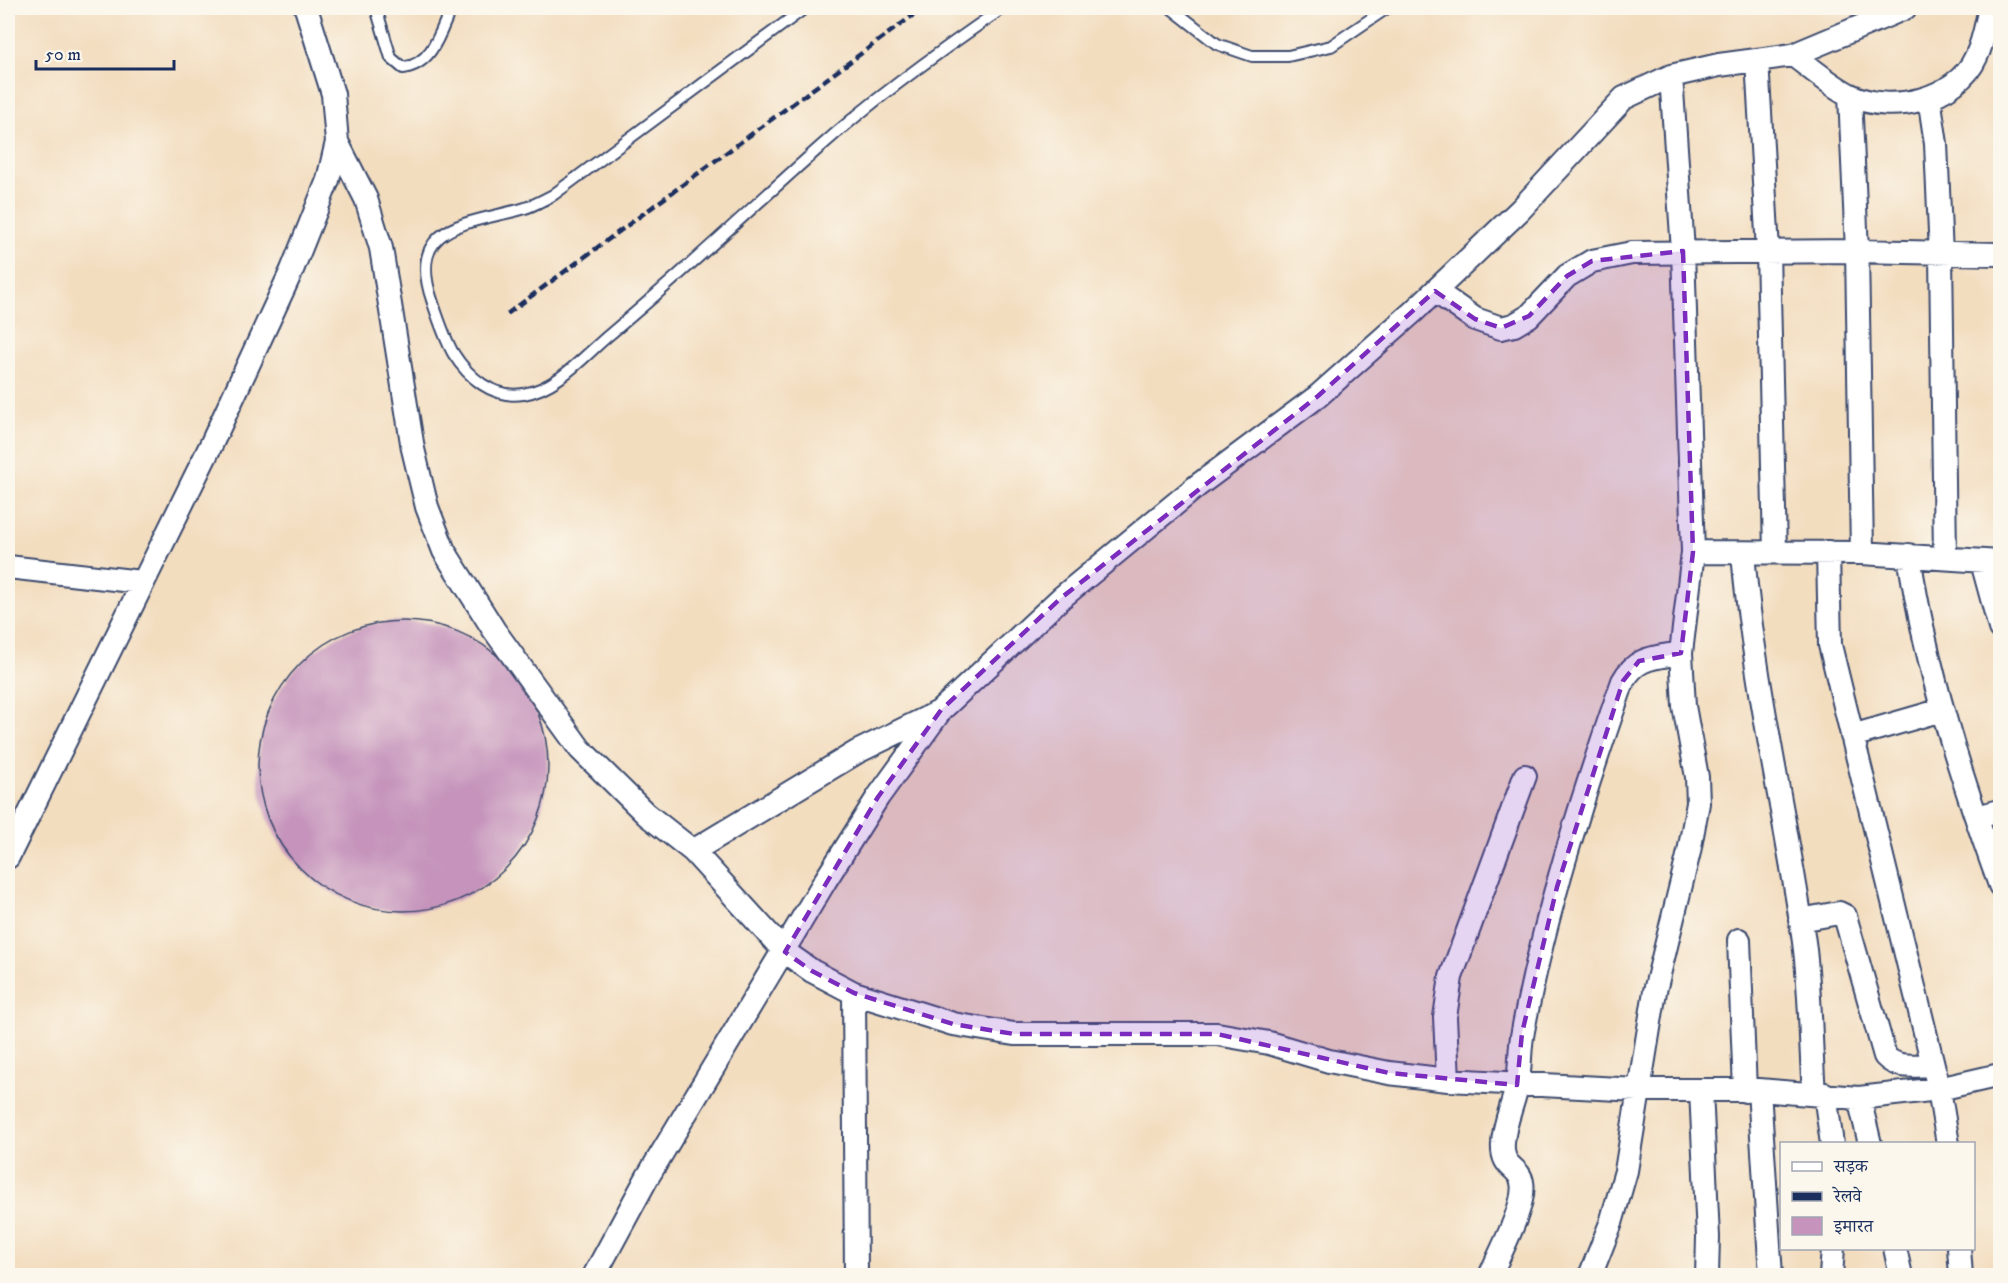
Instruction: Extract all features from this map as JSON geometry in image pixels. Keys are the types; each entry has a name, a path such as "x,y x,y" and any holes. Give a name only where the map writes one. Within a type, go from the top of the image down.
{"street":[{"path":"8,857 141,582 211,445 292,270 328,180 337,142 333,94 306,8"},
{"path":"594,1275 647,1178 878,797 941,710 1061,598 1197,486 1318,396 1435,291 1520,210 1624,98 1671,76 1719,65 1793,55 1905,8"},
{"path":"1793,55 1850,95 1876,102 1905,103 1929,97 1954,83 1976,59 1990,8"},
{"path":"1757,60 1768,251 1774,552"},
{"path":"1590,1275 1611,1223 1626,1171 1655,991 1689,852 1698,803 1697,777 1684,706 1681,653 1693,552 1683,251 1671,76"},
{"path":"1850,95 1857,251 1862,553"},
{"path":"1929,97 1936,144 1941,255 1945,557"},
{"path":"337,142 366,200 381,248 412,449 427,507 444,551 494,630 580,749 646,814 693,851 785,952 812,971 854,993 953,1024 1014,1034 1217,1034 1269,1043 1329,1061 1389,1073 1448,1080 1638,1090 1752,1091 1859,1098 1939,1089 2001,1075"},
{"path":"1435,291 1475,319 1502,328 1514,325 1530,316 1567,276 1592,261 1632,253 1857,251 1941,255 2001,254"},
{"path":"1693,552 1862,553 1991,562 2001,628"},
{"path":"1828,552 1830,645 1939,1089 1948,1142"},
{"path":"1743,554 1748,616 1761,706 1800,920 1820,1094 1832,1142"},
{"path":"1909,555 1917,610 1942,710 2001,885"},
{"path":"8,567 141,582"},
{"path":"1490,1275 1521,1200 1520,1175 1511,1168 1503,1154 1509,1112 1517,1085 1522,1033 1557,887 1623,681 1629,670 1640,661 1681,653"},
{"path":"693,851 848,758 941,710"},
{"path":"1852,736 1942,710"},
{"path":"1448,1080 1445,1017 1451,977 1525,776"},
{"path":"1977,817 2001,811"},
{"path":"1800,920 1839,913 1845,916 1885,1056 1900,1066 1933,1065"},
{"path":"1739,940 1771,1275"},
{"path":"854,993 856,1275"},
{"path":"1701,1090 1708,1237 1707,1275"},
{"path":"1859,1098 1870,1142"},
{"path":"1831,1275 1833,1250"},
{"path":"1895,1250 1901,1275"},
{"path":"1959,1250 1961,1275"}],"lane":[{"path":"376,8 391,58 403,68 416,66 429,55 451,8"},
{"path":"805,8 553,195 524,208 479,218 448,229 432,242 425,262 425,279 447,342 464,371 491,391 522,395 551,384 675,279 821,146 915,71 1002,8"},
{"path":"1171,8 1217,44 1252,56 1288,56 1331,46 1387,8"}],"highlighted area":[{"path":"1683,251 1693,552 1681,653 1639,661 1623,681 1557,887 1522,1033 1517,1085 1389,1073 1217,1034 1014,1034 953,1024 854,993 812,971 785,952 878,797 941,710 1061,598 1318,396 1435,291 1475,319 1501,328 1529,316 1567,276 1592,261"}],"building":[{"path":"417,621 445,627 472,638 506,663 524,685 537,710 546,738 548,766 546,794 537,822 524,847 506,869 484,887 459,900 431,909 389,911 361,905 334,894 300,869 282,847 269,822 260,794 258,752 264,724 275,697 300,663 322,645 347,632 375,623"}],"railway":[{"path":"507,314 923,8"}]}
